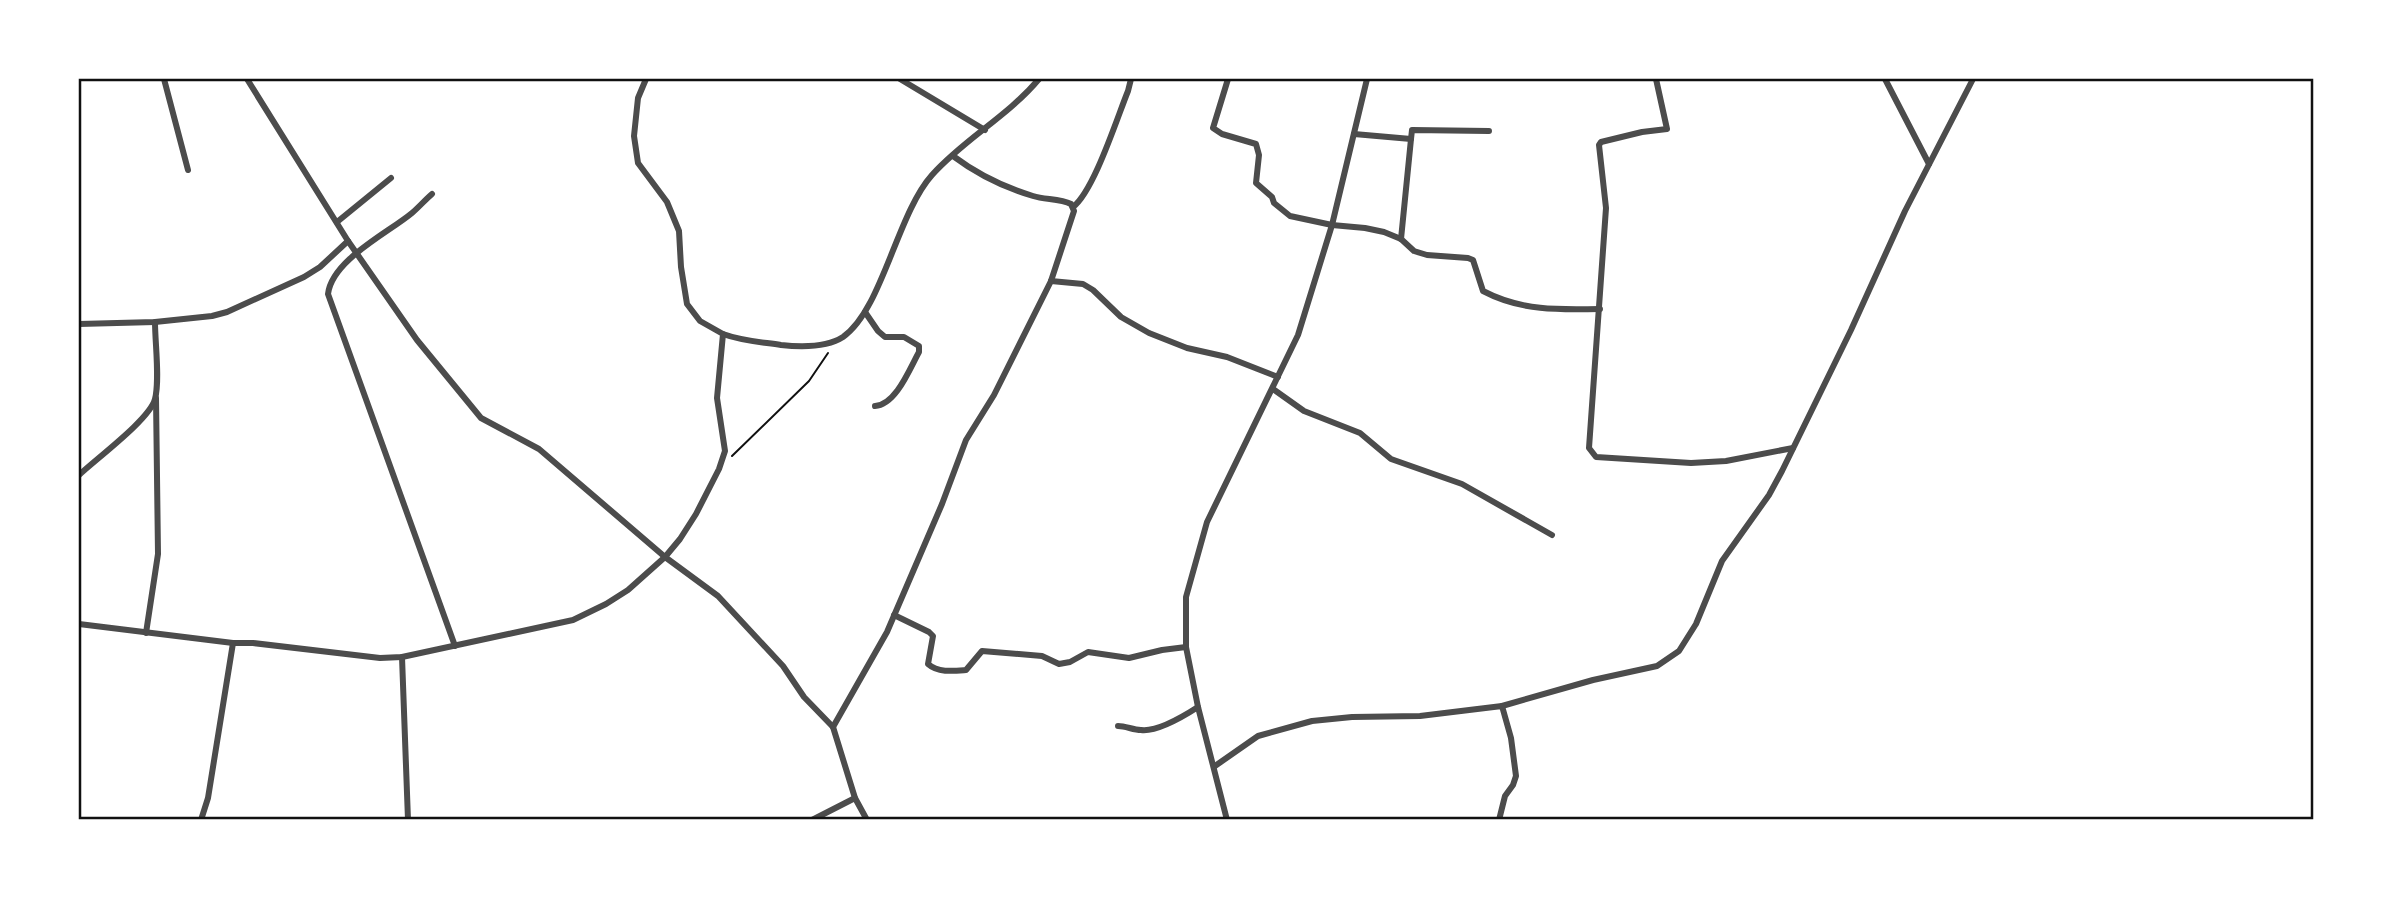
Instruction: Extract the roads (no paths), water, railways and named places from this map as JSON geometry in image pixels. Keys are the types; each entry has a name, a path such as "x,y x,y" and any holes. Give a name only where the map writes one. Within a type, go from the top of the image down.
{"street":[{"path":"164,79 188,170"},
{"path":"247,79 348,241 417,341 481,418 539,449 664,557 718,596 783,666 804,697 833,727 855,798 867,820"},
{"path":"646,79 638,98 634,136 638,163 653,187 667,202 679,231 687,304 700,321 723,334 738,339 800,347 843,337 865,312 896,239 931,176 1022,99 1039,79"},
{"path":"900,79 985,130"},
{"path":"833,727 894,615 942,503 965,440 994,395 1051,281 1073,207 1082,201 1131,79"},
{"path":"1227,79 1213,128 1222,134 1256,144 1259,155 1256,183 1272,197 1273,203 1290,216 1384,232 1401,239 1414,251 1427,256 1468,258 1473,260 1483,291 1540,310 1600,309"},
{"path":"1227,820 1198,708 1186,647 1186,597 1207,522 1298,334 1332,225 1367,79"},
{"path":"1656,79 1667,129 1642,132 1601,142 1599,145 1606,208 1589,448 1596,457 1691,463 1726,461 1793,447"},
{"path":"1885,79 1929,164"},
{"path":"1215,766 1258,736 1312,721 1352,717 1420,716 1502,706 1593,680 1657,666 1679,651 1696,624 1722,561 1769,495 1851,330 1905,211 1973,79"},
{"path":"1401,239 1412,130 1489,131"},
{"path":"1354,134 1411,139"},
{"path":"953,156 975,173 990,180 1036,197 1066,201 1073,207"},
{"path":"337,222 391,178"},
{"path":"432,194 414,212 356,252 331,282 328,294 455,646"},
{"path":"79,324 155,323 227,312 304,277 320,267 348,241"},
{"path":"1051,281 1083,284 1121,317 1149,333 1187,348 1227,357 1278,377"},
{"path":"865,312 884,337 904,337 919,346 919,352 895,393 888,402 875,406"},
{"path":"146,633 158,554 155,323"},
{"path":"79,624 380,658 402,657 573,620 617,597 664,557 696,514 725,451 717,398 723,334"},
{"path":"1273,389 1304,411 1360,433 1391,459 1462,484 1552,535"},
{"path":"79,475 141,421 156,398"},
{"path":"894,615 929,632 933,636 928,664 951,671 967,670 982,650 1042,656 1059,664 1070,662 1088,652 1129,658 1186,647"},
{"path":"201,820 208,798 233,643"},
{"path":"402,657 408,820"},
{"path":"1499,820 1505,796 1516,776 1511,738 1502,706"},
{"path":"1118,726 1149,729 1183,717 1198,708"},
{"path":"812,820 855,798"}]}
